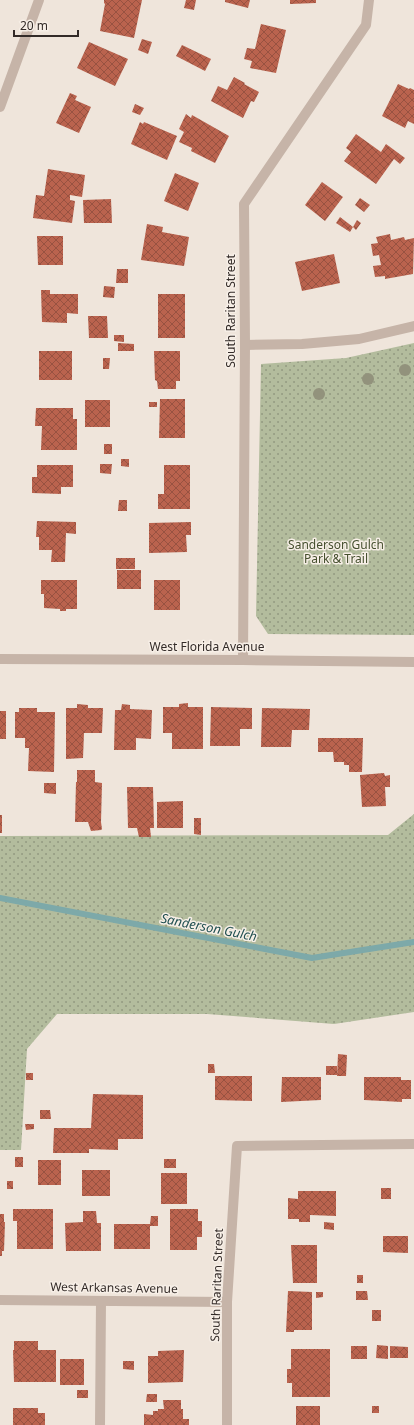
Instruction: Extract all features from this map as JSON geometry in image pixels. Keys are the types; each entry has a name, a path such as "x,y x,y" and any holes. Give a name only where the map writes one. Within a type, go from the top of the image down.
{"street":[{"path":"0,107 39,0"},
{"name":"South Raritan Street","path":"242,660 245,345 244,204 366,25 369,0"},
{"path":"245,345 302,344 359,339 414,326"},
{"name":"West Florida Avenue","path":"0,659 414,662"},
{"name":"South Raritan Street","path":"226,1425 227,1302 237,1146 414,1144"},
{"name":"West Arkansas Avenue","path":"0,1300 227,1302"},
{"path":"100,1425 101,1301"}],"green space":[{"name":"Sanderson Gulch Park & Trail","path":"414,343 414,635 268,634 256,616 261,364 346,358"},
{"path":"414,814 414,1012 334,1024 207,1014 57,1014 27,1049 21,1150 0,1150 0,836 388,835"}],"building":[{"path":"104,0 142,0 134,38 100,31 105,4"},
{"path":"186,0 196,0 194,10 184,8"},
{"path":"225,0 250,0 248,8 225,2"},
{"path":"290,0 316,0 316,3 290,4"},
{"path":"261,24 286,30 276,73 250,68 252,61 244,59 247,48 255,49"},
{"path":"142,39 152,42 148,54 138,50"},
{"path":"89,42 128,59 115,86 77,68"},
{"path":"182,45 211,59 205,71 176,56"},
{"path":"234,77 259,92 254,102 251,101 243,118 211,101 218,86 227,90"},
{"path":"398,84 414,90 414,124 408,121 405,128 382,116"},
{"path":"70,93 77,96 75,100 91,107 79,133 56,123"},
{"path":"135,104 144,108 140,115 132,112"},
{"path":"186,114 191,118 192,115 229,136 215,163 191,151 192,148 179,142 184,132 179,129"},
{"path":"140,122 143,124 144,122 177,136 167,160 131,144"},
{"path":"356,134 381,152 386,144 405,158 400,164 394,159 376,184 344,161 351,152 346,148"},
{"path":"48,169 85,175 82,197 70,195 70,200 75,201 72,223 33,218 36,195 44,196"},
{"path":"175,173 199,183 188,211 164,201"},
{"path":"322,182 343,197 325,221 305,205"},
{"path":"360,198 370,205 364,212 355,205"},
{"path":"111,199 112,223 84,223 83,200"},
{"path":"340,217 353,227 350,232 336,223"},
{"path":"357,220 361,223 356,230 353,227"},
{"path":"147,224 163,227 162,232 189,237 184,266 141,260"},
{"path":"390,234 391,240 404,237 405,240 414,238 413,274 385,279 385,276 375,277 373,266 381,265 379,255 373,256 371,244 378,243 376,237"},
{"path":"37,236 63,236 63,265 38,265"},
{"path":"334,254 340,283 302,291 295,262"},
{"path":"117,269 128,269 128,283 116,283"},
{"path":"104,286 115,287 114,298 103,297"},
{"path":"41,290 50,290 50,294 78,294 78,314 67,313 67,323 42,322"},
{"path":"158,294 185,294 185,338 158,338"},
{"path":"88,316 107,316 108,338 89,338"},
{"path":"114,335 124,335 124,342 114,341"},
{"path":"118,343 134,344 134,351 118,351"},
{"path":"39,351 72,351 72,380 39,380"},
{"path":"154,351 180,351 180,381 176,381 176,389 158,389 157,381 155,380"},
{"path":"103,358 110,358 109,369 103,369"},
{"path":"160,399 185,399 185,438 159,438"},
{"path":"85,400 110,400 110,427 85,427"},
{"path":"149,402 157,402 157,407 149,407"},
{"path":"36,408 73,408 73,419 77,419 77,450 41,450 42,426 35,426"},
{"path":"104,444 112,444 112,454 104,454"},
{"path":"121,459 129,459 129,467 121,466"},
{"path":"100,464 112,464 111,474 100,473"},
{"path":"37,465 73,465 73,487 61,487 61,494 32,493 32,477 37,477"},
{"path":"164,465 190,465 190,509 158,509 158,494 164,494"},
{"path":"119,500 127,500 127,511 118,511"},
{"path":"37,521 76,522 76,534 66,533 65,562 51,562 52,550 39,550 39,537 36,537"},
{"path":"191,522 191,535 186,535 187,552 149,553 149,523"},
{"path":"116,558 135,558 135,569 116,569"},
{"path":"117,570 141,570 141,589 117,589"},
{"path":"41,580 77,580 77,609 66,609 66,611 60,611 60,609 44,608 44,594 41,594"},
{"path":"154,580 180,580 180,610 154,610"},
{"path":"188,703 188,707 203,707 203,749 172,749 172,733 163,733 163,707 179,707 179,704"},
{"path":"77,704 88,705 88,708 103,708 102,733 84,733 83,758 66,759 66,708 77,708"},
{"path":"122,704 130,705 130,709 152,710 151,739 136,738 136,750 114,750 115,710 121,710"},
{"path":"211,707 252,708 252,729 240,729 240,746 210,746"},
{"path":"19,708 37,708 37,712 55,712 54,772 28,771 29,748 25,748 25,738 15,738 15,712 19,712"},
{"path":"262,708 310,709 309,730 292,730 291,747 261,747"},
{"path":"0,711 6,711 6,739 0,739"},
{"path":"318,738 363,738 362,772 349,772 349,765 344,765 344,762 334,762 333,752 318,752"},
{"path":"77,770 95,770 95,782 102,783 101,830 91,831 88,822 75,822"},
{"path":"384,773 385,776 390,775 390,787 385,787 386,806 362,807 360,775"},
{"path":"44,783 56,783 56,794 44,793"},
{"path":"127,787 153,787 154,828 150,828 151,837 139,837 137,828 128,828"},
{"path":"183,801 183,828 157,828 157,802"},
{"path":"0,815 2,815 2,833 0,833"},
{"path":"194,818 201,818 201,835 194,834"},
{"path":"338,1054 347,1055 346,1076 337,1076"},
{"path":"208,1064 214,1064 215,1073 208,1073"},
{"path":"326,1066 337,1066 337,1075 326,1075"},
{"path":"26,1073 33,1073 33,1080 26,1080"},
{"path":"215,1076 252,1076 252,1101 215,1100"},
{"path":"282,1077 321,1077 321,1100 281,1102"},
{"path":"364,1077 401,1077 401,1080 411,1080 411,1099 402,1099 402,1102 364,1100"},
{"path":"93,1094 143,1095 143,1139 118,1139 118,1150 89,1149 89,1153 53,1153 54,1128 91,1128"},
{"path":"40,1110 50,1110 51,1119 40,1119"},
{"path":"25,1124 34,1124 34,1129 26,1130"},
{"path":"15,1157 23,1157 23,1167 15,1167"},
{"path":"164,1159 176,1159 176,1168 164,1168"},
{"path":"38,1160 61,1160 61,1185 38,1185"},
{"path":"82,1170 110,1170 110,1196 82,1196"},
{"path":"161,1173 187,1173 187,1204 161,1204"},
{"path":"7,1181 13,1181 13,1189 7,1189"},
{"path":"381,1188 391,1188 391,1199 381,1199"},
{"path":"298,1191 336,1191 336,1216 310,1215 310,1222 299,1222 299,1219 288,1219 288,1198 298,1199"},
{"path":"13,1209 53,1209 53,1249 17,1249 17,1221 13,1221"},
{"path":"170,1209 198,1209 198,1221 202,1221 202,1237 197,1237 197,1250 170,1250"},
{"path":"83,1211 96,1211 97,1223 101,1223 101,1251 66,1251 65,1223 83,1222"},
{"path":"0,1214 4,1214 5,1222 4,1251 2,1251 2,1256 0,1256"},
{"path":"151,1216 158,1216 158,1226 150,1226 150,1249 114,1249 114,1224 150,1224"},
{"path":"324,1222 334,1223 334,1230 324,1229"},
{"path":"383,1236 408,1236 408,1253 383,1252"},
{"path":"291,1245 317,1245 317,1283 293,1283"},
{"path":"357,1275 363,1275 363,1283 357,1283"},
{"path":"288,1291 312,1292 312,1330 294,1330 294,1332 286,1332"},
{"path":"356,1291 367,1291 368,1300 356,1300"},
{"path":"316,1292 323,1292 323,1297 316,1298"},
{"path":"372,1310 381,1310 381,1321 372,1321"},
{"path":"14,1341 38,1341 38,1350 56,1350 56,1382 14,1382"},
{"path":"377,1345 388,1346 388,1359 376,1358"},
{"path":"351,1346 367,1346 367,1359 351,1359"},
{"path":"390,1346 408,1347 408,1358 390,1358"},
{"path":"291,1349 330,1349 330,1397 292,1397 292,1383 287,1383 287,1369 291,1369"},
{"path":"184,1350 183,1382 148,1383 148,1356 158,1356 158,1351"},
{"path":"60,1359 84,1359 84,1385 60,1385"},
{"path":"123,1361 134,1361 134,1370 123,1369"},
{"path":"77,1390 88,1390 88,1398 77,1398"},
{"path":"147,1394 157,1394 157,1402 146,1402"},
{"path":"163,1400 181,1400 183,1419 189,1419 189,1425 144,1425 144,1414 153,1415 153,1411 164,1409"},
{"path":"296,1406 320,1406 320,1425 296,1425"},
{"path":"372,1406 379,1406 379,1413 372,1413"},
{"path":"13,1408 38,1408 38,1413 45,1413 45,1425 13,1425"}],"waterway":[{"name":"Sanderson Gulch","path":"0,898 312,958 414,942"}]}
